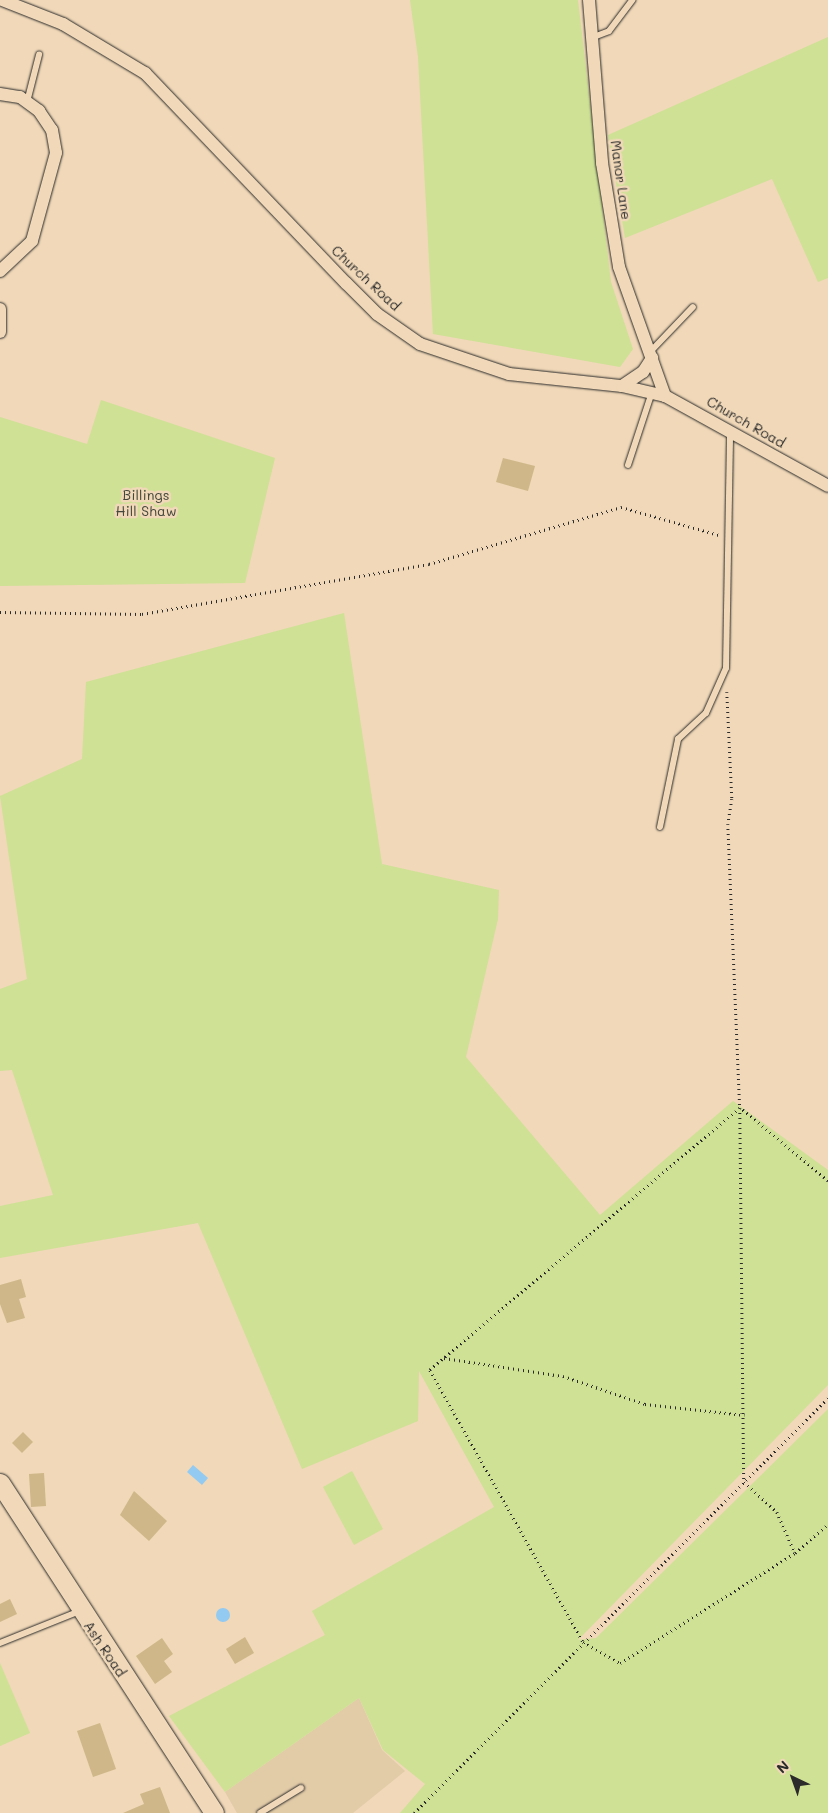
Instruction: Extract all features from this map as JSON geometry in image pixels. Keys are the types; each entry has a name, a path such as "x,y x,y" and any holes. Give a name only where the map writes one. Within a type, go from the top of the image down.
{"street":[{"name":"Church Road","path":"2,0 71,28 145,73 377,314 420,344 509,374 622,386 665,396 730,430 828,486"},
{"name":"Manor Lane","path":"589,0 590,39 602,163 619,267 665,396"},
{"path":"0,94 27,102 52,130 56,153 32,241 0,271"},
{"path":"0,309 0,332"},
{"path":"622,386 643,372 651,355"},
{"name":"Ash Road","path":"0,1483 80,1611 214,1813"}],"lane":[{"path":"590,39 609,31 632,0"},
{"path":"27,102 39,55"},
{"path":"651,355 693,307"},
{"path":"628,465 652,392"},
{"path":"660,827 678,739 706,713 726,668 730,430"},
{"path":"0,1643 80,1611"},
{"path":"260,1813 301,1788"}],"path":[{"path":"0,612 142,614 429,564 621,507 728,538"},
{"path":"726,668 732,799 728,824 740,1108 744,1482 777,1512 795,1553"},
{"path":"740,1108 828,1181"},
{"path":"740,1108 430,1370 583,1642 620,1663 795,1553 828,1524"},
{"path":"444,1358 563,1376 645,1404 744,1415"},
{"path":"414,1813 828,1398"}],"shaded area":[{"path":"359,1698 382,1750 405,1771 353,1813 237,1813 225,1792"}],"green space":[{"path":"410,0 578,0 611,282 633,349 620,367 433,334 418,57"},
{"path":"828,37 828,278 818,282 772,179 625,238 608,135"},
{"name":"Billings Hill Shaw","path":"101,400 275,458 245,583 0,586 0,417 87,444"},
{"path":"344,613 382,864 499,890 498,919 466,1057 600,1215 733,1101 828,1170 828,1385 578,1640 596,1638 828,1409 828,1813 400,1813 425,1784 383,1750 359,1698 225,1792 169,1716 325,1635 312,1611 494,1507 419,1371 418,1421 302,1469 198,1223 0,1258 0,1206 53,1195 12,1070 0,1071 0,989 27,979 0,796 82,759 86,682"},
{"path":"352,1471 383,1529 354,1545 323,1487"},
{"path":"0,1663 30,1733 0,1746"}],"water":[{"path":"193,1465 208,1478 202,1485 187,1472"},
{"path":"220,1608 226,1608 230,1615 226,1622 220,1622 216,1618 216,1612"}],"building":[{"path":"503,458 535,466 528,491 496,482"},
{"path":"21,1279 26,1297 19,1299 25,1318 7,1323 0,1304 0,1285"},
{"path":"23,1432 33,1442 22,1453 12,1443"},
{"path":"44,1473 46,1506 31,1507 29,1474"},
{"path":"134,1491 167,1521 149,1541 120,1515"},
{"path":"10,1599 17,1614 0,1622 0,1604"},
{"path":"245,1637 254,1653 235,1664 226,1649"},
{"path":"162,1638 173,1654 164,1661 172,1672 155,1684 136,1656"},
{"path":"100,1723 116,1769 93,1777 77,1731"},
{"path":"160,1787 170,1813 123,1813 144,1804 140,1794"}]}
